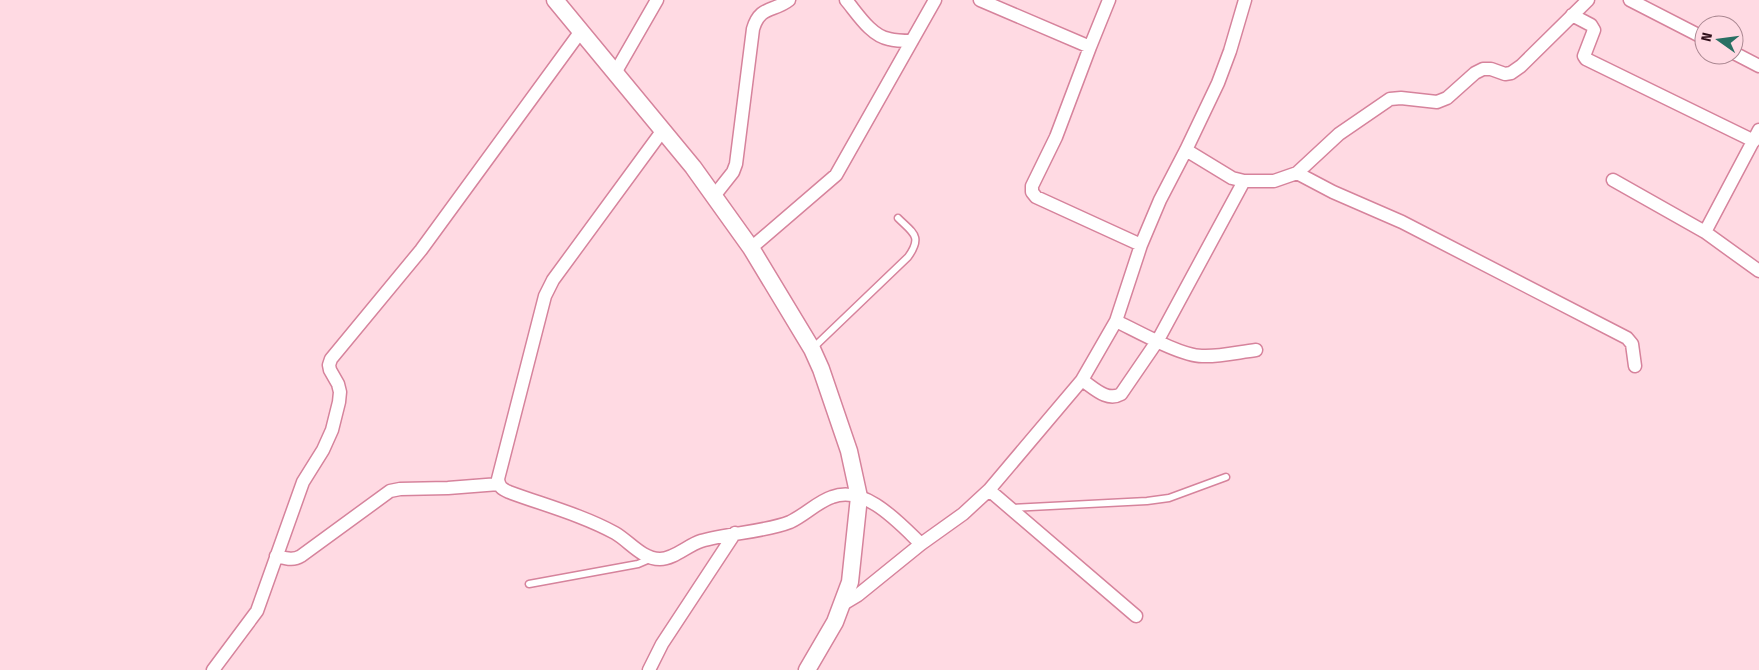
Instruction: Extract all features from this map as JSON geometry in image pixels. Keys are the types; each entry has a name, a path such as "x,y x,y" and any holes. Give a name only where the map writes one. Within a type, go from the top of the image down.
{"street":[{"path":"615,73 657,0"},
{"path":"714,196 733,172 736,164 755,21 766,9 785,4 789,0"},
{"path":"846,0 873,31 882,37 912,41"},
{"path":"751,248 836,175 935,0"},
{"path":"1109,0 1056,137 1032,186 1032,192 1036,197 1141,245"},
{"path":"843,604 858,595 921,544 963,514 989,490 1082,380 1116,321 1141,245 1160,200 1218,83 1230,51 1245,0"},
{"path":"1186,150 1232,178 1244,181 1274,181 1297,173 1339,134 1390,100 1401,98 1437,102 1447,98 1475,73 1483,69 1491,69 1505,74 1511,73 1521,66 1588,0"},
{"path":"1630,0 1694,33"},
{"path":"987,2 1090,46"},
{"path":"561,3 581,31 663,130 751,248 812,349 821,369 849,451 858,498 850,582 835,622 807,670"},
{"path":"1572,15 1592,25 1594,30 1585,52 1584,56 1586,59 1756,135 1706,232"},
{"path":"213,670 257,611 303,482 323,450 336,414 340,392 330,370 331,359 422,250 581,31"},
{"path":"1744,58 1759,66"},
{"path":"663,130 553,280 547,291 498,479 501,488 597,524 617,534 652,558 666,558 697,542 790,522 832,497 843,494 870,501 885,510 921,544"},
{"path":"1297,173 1333,192 1402,222 1627,338 1632,344 1635,366"},
{"path":"1613,180 1706,232 1759,270"},
{"path":"1082,380 1108,397 1122,394 1158,340 1244,181"},
{"path":"1116,321 1180,351 1202,356 1256,350"},
{"path":"276,556 296,559 390,491 499,484"},
{"path":"989,490 1136,616"},
{"path":"649,670 662,644 735,533"}],"lane":[{"path":"812,349 914,248 915,236 898,218"},
{"path":"1011,508 1147,501 1169,498 1226,478"},
{"path":"528,584 638,564 652,558"}]}
